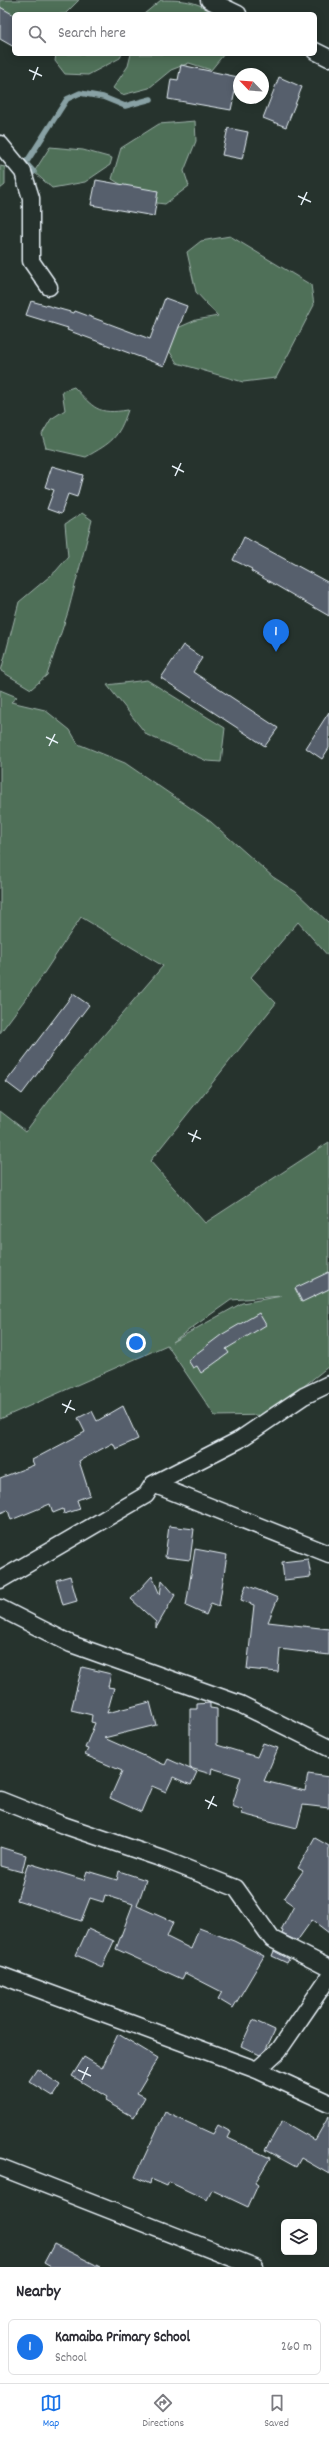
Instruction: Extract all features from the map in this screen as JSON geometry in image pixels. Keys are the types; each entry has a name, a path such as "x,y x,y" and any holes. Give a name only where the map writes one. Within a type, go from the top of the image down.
{"street":[{"path":"209,0 234,12"},
{"path":"317,52 329,58"},
{"path":"0,144 23,172 32,198 31,261 49,287"},
{"path":"0,1580 146,1495 153,1484 239,1440 304,1396 329,1384"},
{"path":"153,1484 329,1554"},
{"path":"0,1608 71,1644 240,1704 329,1748"},
{"path":"0,1800 63,1825 163,1859 236,1888 272,1939 329,1968"},
{"path":"0,1975 257,2070 329,2103"},
{"path":"257,2070 279,2050 329,1977"},
{"path":"0,2167 255,2267"}],"green space":[{"path":"0,0 79,0 67,12 12,12 12,18 0,15"},
{"path":"161,0 195,3 211,12 146,12"},
{"path":"56,56 121,56 120,58 88,75 65,74 55,61"},
{"path":"130,56 222,56 211,70 189,63 171,70 149,88 122,95 113,88 128,66"},
{"path":"195,121 196,141 184,171 189,186 165,204 149,202 112,179 121,148 159,124"},
{"path":"50,147 83,150 112,158 110,165 85,182 52,188 34,172"},
{"path":"0,166 5,167 5,185 0,189"},
{"path":"230,236 311,285 314,305 276,378 243,382 177,363 166,346 173,330 196,320 218,316 196,292 187,252 201,241"},
{"path":"74,387 97,408 109,411 128,410 121,427 113,439 86,457 46,448 42,434 51,419 65,410 62,391"},
{"path":"82,513 92,520 68,612 47,675 31,689 1,671 19,602 56,571 68,557 65,524"},
{"path":"147,680 225,728 221,762 207,761 147,735 107,685"},
{"path":"0,690 17,697 11,702 45,710 70,730 78,744 125,763 211,822 273,877 296,892 329,923 329,957 298,922 251,977 276,1003 150,1161 205,1223 329,1142 329,1366 268,1415 215,1416 167,1345 0,1419 0,1111 26,1131 61,1085 163,966 81,917 38,982 0,1033","holes":["282,1296 242,1303 172,1342 231,1300"]}],"building":[{"path":"0,7 12,14 12,46 0,39"},
{"path":"181,65 233,76 233,101 231,110 168,99 171,79 178,80"},
{"path":"279,77 302,87 286,127 263,118"},
{"path":"228,128 248,132 242,159 222,155"},
{"path":"96,180 158,191 154,216 91,205"},
{"path":"165,298 187,306 164,366 67,330 68,328 26,315 31,301 74,313 75,311 150,339"},
{"path":"52,466 83,475 77,497 68,494 61,514 47,509 54,490 45,487"},
{"path":"244,537 329,583 329,616 251,571 252,569 233,560"},
{"path":"183,645 202,658 193,672 278,728 265,746 161,678"},
{"path":"329,712 329,748 322,759 306,748"},
{"path":"73,994 89,1005 22,1094 6,1082"},
{"path":"329,1272 329,1289 302,1302 295,1288"},
{"path":"259,1313 266,1325 226,1349 229,1353 201,1373 197,1366 193,1368 188,1360 221,1335"},
{"path":"123,1406 138,1439 116,1449 113,1443 79,1461 90,1495 77,1500 80,1509 64,1514 63,1509 53,1513 50,1504 11,1520 8,1510 0,1513 0,1478 34,1465 32,1460 85,1432 78,1418 92,1411 97,1421"},
{"path":"169,1526 194,1529 190,1560 165,1557"},
{"path":"195,1549 227,1555 219,1606 211,1603 206,1615 186,1606"},
{"path":"308,1559 311,1577 284,1580 282,1562"},
{"path":"70,1576 77,1601 63,1605 56,1580"},
{"path":"152,1576 160,1595 162,1580 175,1595 156,1628 156,1622 131,1599"},
{"path":"246,1585 278,1598 268,1622 329,1629 329,1655 280,1649 278,1672 247,1669 254,1605 241,1600"},
{"path":"82,1667 111,1674 108,1687 114,1688 107,1713 150,1702 156,1725 104,1738 165,1765 168,1759 197,1772 191,1785 173,1777 166,1792 152,1786 141,1812 110,1798 122,1771 85,1755 88,1749 85,1748 95,1723 91,1722 92,1715 71,1710"},
{"path":"210,1703 210,1708 217,1709 217,1745 257,1757 263,1743 278,1748 264,1781 305,1791 308,1774 329,1777 329,1808 303,1805 297,1828 242,1814 243,1810 232,1806 241,1777 212,1768 211,1774 190,1768 190,1709 197,1709 197,1704"},
{"path":"315,1838 329,1846 329,1933 312,1920 297,1941 282,1934 283,1931 281,1930 294,1906 284,1899 303,1871 298,1868"},
{"path":"0,1847 26,1855 22,1872 0,1866"},
{"path":"28,1863 84,1880 87,1871 117,1880 119,1871 146,1880 137,1906 173,1922 167,1937 191,1949 199,1928 234,1941 264,1956 233,2008 218,1999 222,1992 185,1973 182,1979 116,1949 133,1904 105,1895 103,1902 90,1898 81,1921 17,1900"},
{"path":"88,1929 114,1941 102,1967 76,1955"},
{"path":"274,1951 289,1959 287,1963 272,1956"},
{"path":"253,2020 275,2030 266,2049 260,2055 241,2046"},
{"path":"118,2034 158,2058 137,2093 145,2097 134,2117 105,2101 107,2097 72,2076 84,2057 102,2068"},
{"path":"37,2069 60,2085 53,2096 29,2081"},
{"path":"165,2112 213,2134 218,2125 231,2132 228,2138 270,2158 255,2183 258,2185 248,2207 212,2190 207,2200 169,2182 167,2186 151,2179 150,2184 135,2177"},
{"path":"329,2116 329,2174 301,2158 296,2167 265,2150 282,2121 315,2140"},
{"path":"54,2244 100,2267 51,2267 44,2263"}],"waterway":[{"path":"26,163 67,99 80,93 103,97 125,106 151,99"},
{"path":"24,161 34,172"}],"place":[{"name":"Kamaiba Primary School","path":"276,652"}]}
